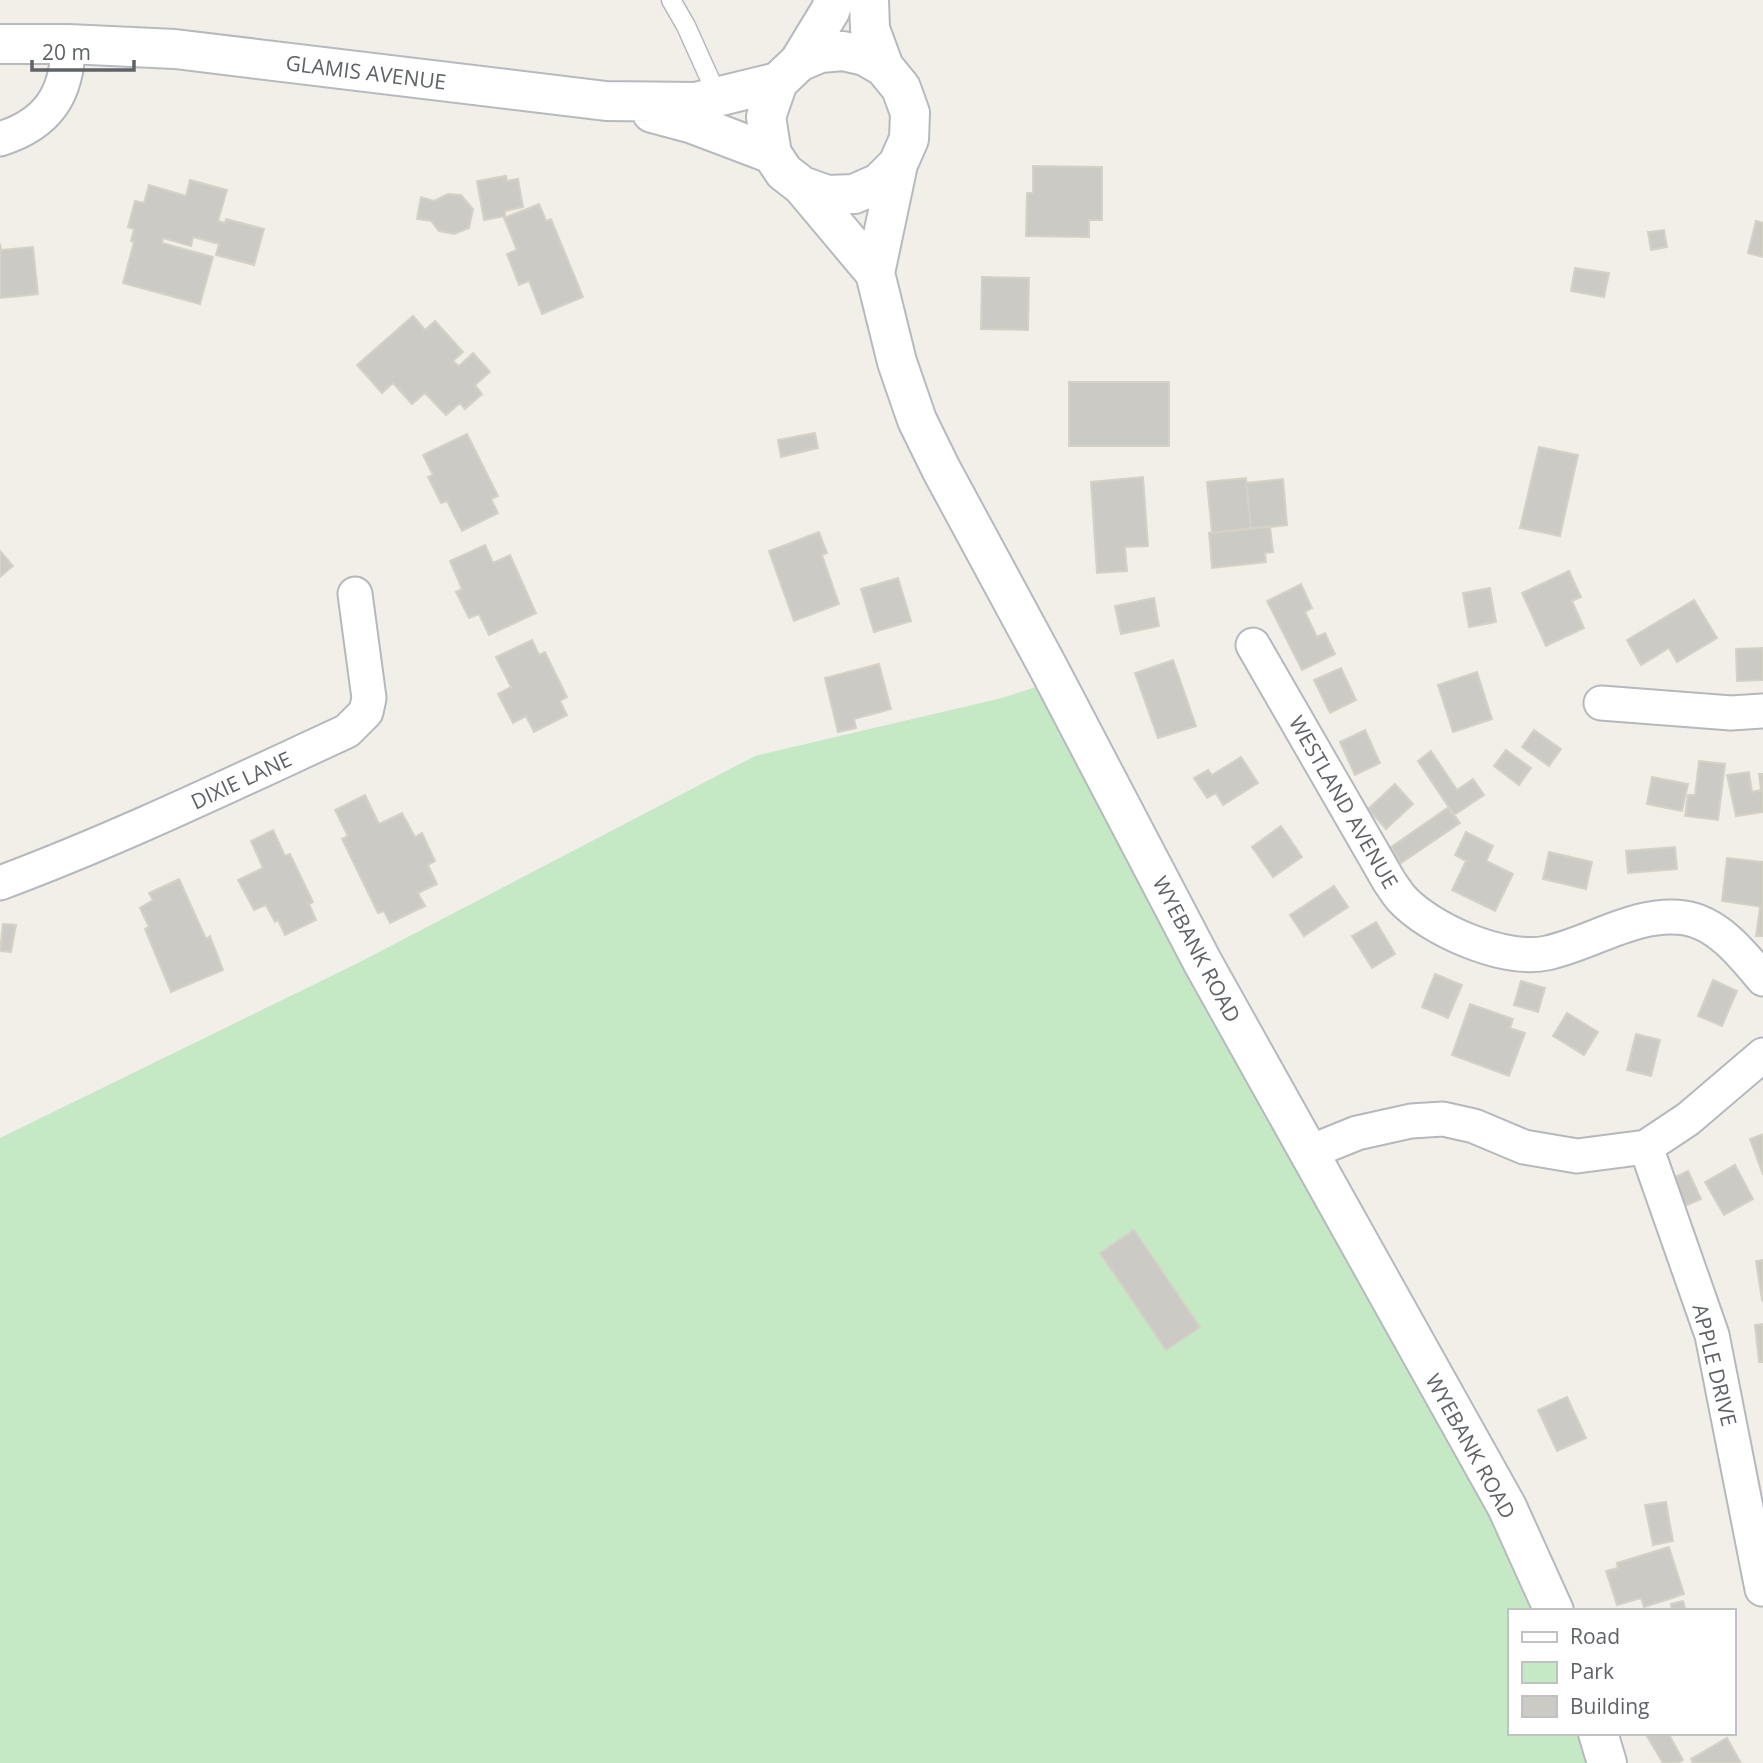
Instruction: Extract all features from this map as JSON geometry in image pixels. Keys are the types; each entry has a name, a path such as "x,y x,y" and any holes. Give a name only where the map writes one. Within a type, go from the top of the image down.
{"street":[{"path":"834,0 830,11 789,72 766,117 772,154 784,172 802,186 827,195 854,194 879,183 898,164 909,139 910,113 901,88 884,67 870,29 869,0"},
{"name":"GLAMIS AVENUE","path":"0,44 175,49 606,101 696,102 789,72"},
{"path":"0,139 23,132 43,116 58,94 66,75 68,44"},
{"path":"789,72 820,53 843,51 865,56 884,67"},
{"name":"GLAMIS AVENUE","path":"606,101 692,124 772,154"},
{"name":"WYEBANK ROAD","path":"898,164 875,273 897,362 917,420 1203,963 1507,1507 1553,1609"},
{"name":"WYEBANK ROAD","path":"802,186 875,273"},
{"name":"DIXIE LANE","path":"0,883 137,827 346,731 366,712 369,698 355,594"},
{"name":"WESTLAND AVENUE","path":"1253,645 1388,881 1402,900 1436,924 1471,942 1528,955 1547,953 1634,922 1686,918 1712,929 1743,955 1763,979"},
{"path":"1601,704 1731,713 1763,711"},
{"path":"1310,1152 1357,1133 1411,1121 1443,1119 1474,1126 1524,1147 1577,1156 1646,1147 1688,1119 1763,1055"},
{"name":"APPLE DRIVE","path":"1646,1147 1712,1335 1762,1589"},
{"path":"1599,1735 1607,1763"}],"lane":[{"path":"671,0 686,26 718,97"}],"green space":[{"path":"1054,681 1549,1609 1508,1609 1508,1735 1597,1735 1605,1763 0,1763 0,1138 356,964 755,756 1002,698"}],"building":[{"path":"1033,166 1102,167 1102,220 1089,220 1089,237 1026,236 1027,193 1033,193"},
{"path":"506,176 507,181 518,179 523,207 505,211 505,216 484,220 477,181"},
{"path":"190,180 227,190 218,221 225,223 226,219 264,229 254,265 216,255 219,244 193,237 191,246 163,238 162,243 213,257 200,304 123,283 134,242 131,241 134,229 128,227 135,201 144,203 149,185 186,196"},
{"path":"448,194 461,195 473,209 469,228 454,234 439,231 431,221 417,219 421,197 434,201"},
{"path":"539,204 546,221 551,219 583,297 542,314 529,281 519,285 507,254 517,250 504,218"},
{"path":"1756,221 1763,223 1763,257 1748,253"},
{"path":"1664,230 1667,247 1651,250 1648,232"},
{"path":"0,244 1,250 33,247 38,294 0,298"},
{"path":"1575,268 1609,273 1604,297 1571,291"},
{"path":"982,277 1029,278 1028,330 981,329"},
{"path":"413,316 425,330 435,321 463,352 453,361 459,366 473,353 490,372 475,385 482,394 465,409 460,403 446,415 425,393 412,404 393,383 382,393 357,365"},
{"path":"1069,382 1169,382 1169,446 1069,446"},
{"path":"815,433 818,448 781,457 778,440"},
{"path":"467,434 498,496 491,499 498,513 462,531 447,501 441,503 428,477 433,475 423,455"},
{"path":"1539,447 1578,455 1560,536 1520,528"},
{"path":"1143,477 1148,546 1125,547 1127,571 1097,573 1091,482"},
{"path":"1246,478 1251,529 1212,533 1207,482"},
{"path":"1283,479 1287,525 1251,529 1246,483"},
{"path":"1270,526 1273,552 1265,553 1266,562 1212,568 1209,533"},
{"path":"819,532 827,553 822,555 839,604 794,621 769,551"},
{"path":"485,545 493,563 510,555 536,613 489,635 479,614 469,618 456,592 462,589 450,561"},
{"path":"0,551 13,566 0,577"},
{"path":"1569,571 1581,597 1572,601 1584,628 1546,646 1522,593"},
{"path":"898,578 911,621 874,632 861,589"},
{"path":"1301,584 1312,608 1305,612 1317,637 1325,633 1335,654 1302,670 1267,601"},
{"path":"1490,588 1496,622 1469,627 1463,593"},
{"path":"1154,598 1159,626 1121,634 1115,606"},
{"path":"1694,600 1717,638 1677,662 1669,648 1641,665 1627,640"},
{"path":"532,640 539,655 545,652 567,697 560,701 567,715 534,732 526,716 513,723 498,694 511,687 496,657"},
{"path":"1763,648 1763,680 1737,681 1736,649"},
{"path":"1173,660 1196,726 1158,738 1135,673"},
{"path":"879,664 891,709 854,719 856,728 838,732 825,678"},
{"path":"1341,668 1356,700 1330,713 1314,680"},
{"path":"1477,672 1492,719 1453,732 1438,685"},
{"path":"1365,730 1380,763 1355,775 1340,742"},
{"path":"1534,730 1561,749 1549,766 1522,747"},
{"path":"1506,750 1531,768 1519,785 1494,766"},
{"path":"1431,751 1457,790 1473,779 1484,795 1454,815 1418,761"},
{"path":"1241,757 1258,783 1223,805 1216,793 1207,798 1194,778 1208,770 1212,775"},
{"path":"1699,761 1725,764 1718,820 1685,816 1688,795 1695,795"},
{"path":"1749,772 1752,792 1761,790 1759,774 1763,774 1763,812 1736,816 1727,775"},
{"path":"1652,777 1688,784 1682,811 1647,804"},
{"path":"1395,784 1413,804 1386,829 1368,809"},
{"path":"365,795 379,824 402,813 415,837 422,833 435,861 428,865 437,884 418,893 425,906 390,923 384,911 378,913 342,839 348,836 335,810"},
{"path":"1449,807 1460,823 1401,863 1391,847"},
{"path":"1281,826 1302,857 1273,877 1252,847"},
{"path":"273,830 285,856 290,854 313,902 309,904 316,920 285,935 278,920 275,922 266,905 254,910 238,880 263,868 251,841"},
{"path":"1466,832 1493,846 1486,861 1513,874 1495,911 1452,890 1466,861 1455,855"},
{"path":"1675,847 1677,869 1628,873 1626,851"},
{"path":"1549,852 1592,862 1586,889 1543,879"},
{"path":"1727,858 1763,862 1763,907 1722,901"},
{"path":"179,879 206,939 210,936 223,970 171,992 145,929 149,927 140,908 153,900 149,893"},
{"path":"1334,886 1348,907 1304,936 1290,915"},
{"path":"1760,907 1763,907 1763,936 1756,936"},
{"path":"1376,922 1395,954 1372,968 1352,936"},
{"path":"3,924 16,925 11,952 0,951"},
{"path":"1435,974 1462,985 1448,1018 1422,1007"},
{"path":"1713,980 1737,991 1722,1026 1698,1016"},
{"path":"1521,981 1545,988 1538,1012 1514,1005"},
{"path":"1470,1004 1513,1019 1510,1028 1525,1033 1509,1076 1452,1055"},
{"path":"1567,1013 1598,1032 1584,1055 1553,1036"},
{"path":"1636,1034 1660,1040 1651,1076 1627,1070"},
{"path":"1763,1134 1763,1175 1750,1139"},
{"path":"1735,1165 1753,1199 1724,1215 1705,1182"},
{"path":"1688,1171 1701,1199 1685,1206 1673,1178"},
{"path":"1134,1230 1200,1327 1166,1350 1100,1253"},
{"path":"1763,1260 1763,1299 1762,1300 1756,1261"},
{"path":"1763,1324 1763,1362 1759,1362 1755,1325"},
{"path":"1567,1397 1586,1438 1557,1451 1538,1410"},
{"path":"1666,1502 1673,1541 1653,1545 1645,1505"},
{"path":"1669,1547 1684,1594 1644,1607 1641,1598 1617,1605 1606,1571 1618,1568 1617,1563"},
{"path":"1683,1601 1685,1609 1672,1609 1671,1604"},
{"path":"1646,1735 1669,1735 1683,1760 1678,1763 1663,1763"},
{"path":"1727,1738 1741,1763 1693,1763 1691,1759"}]}
